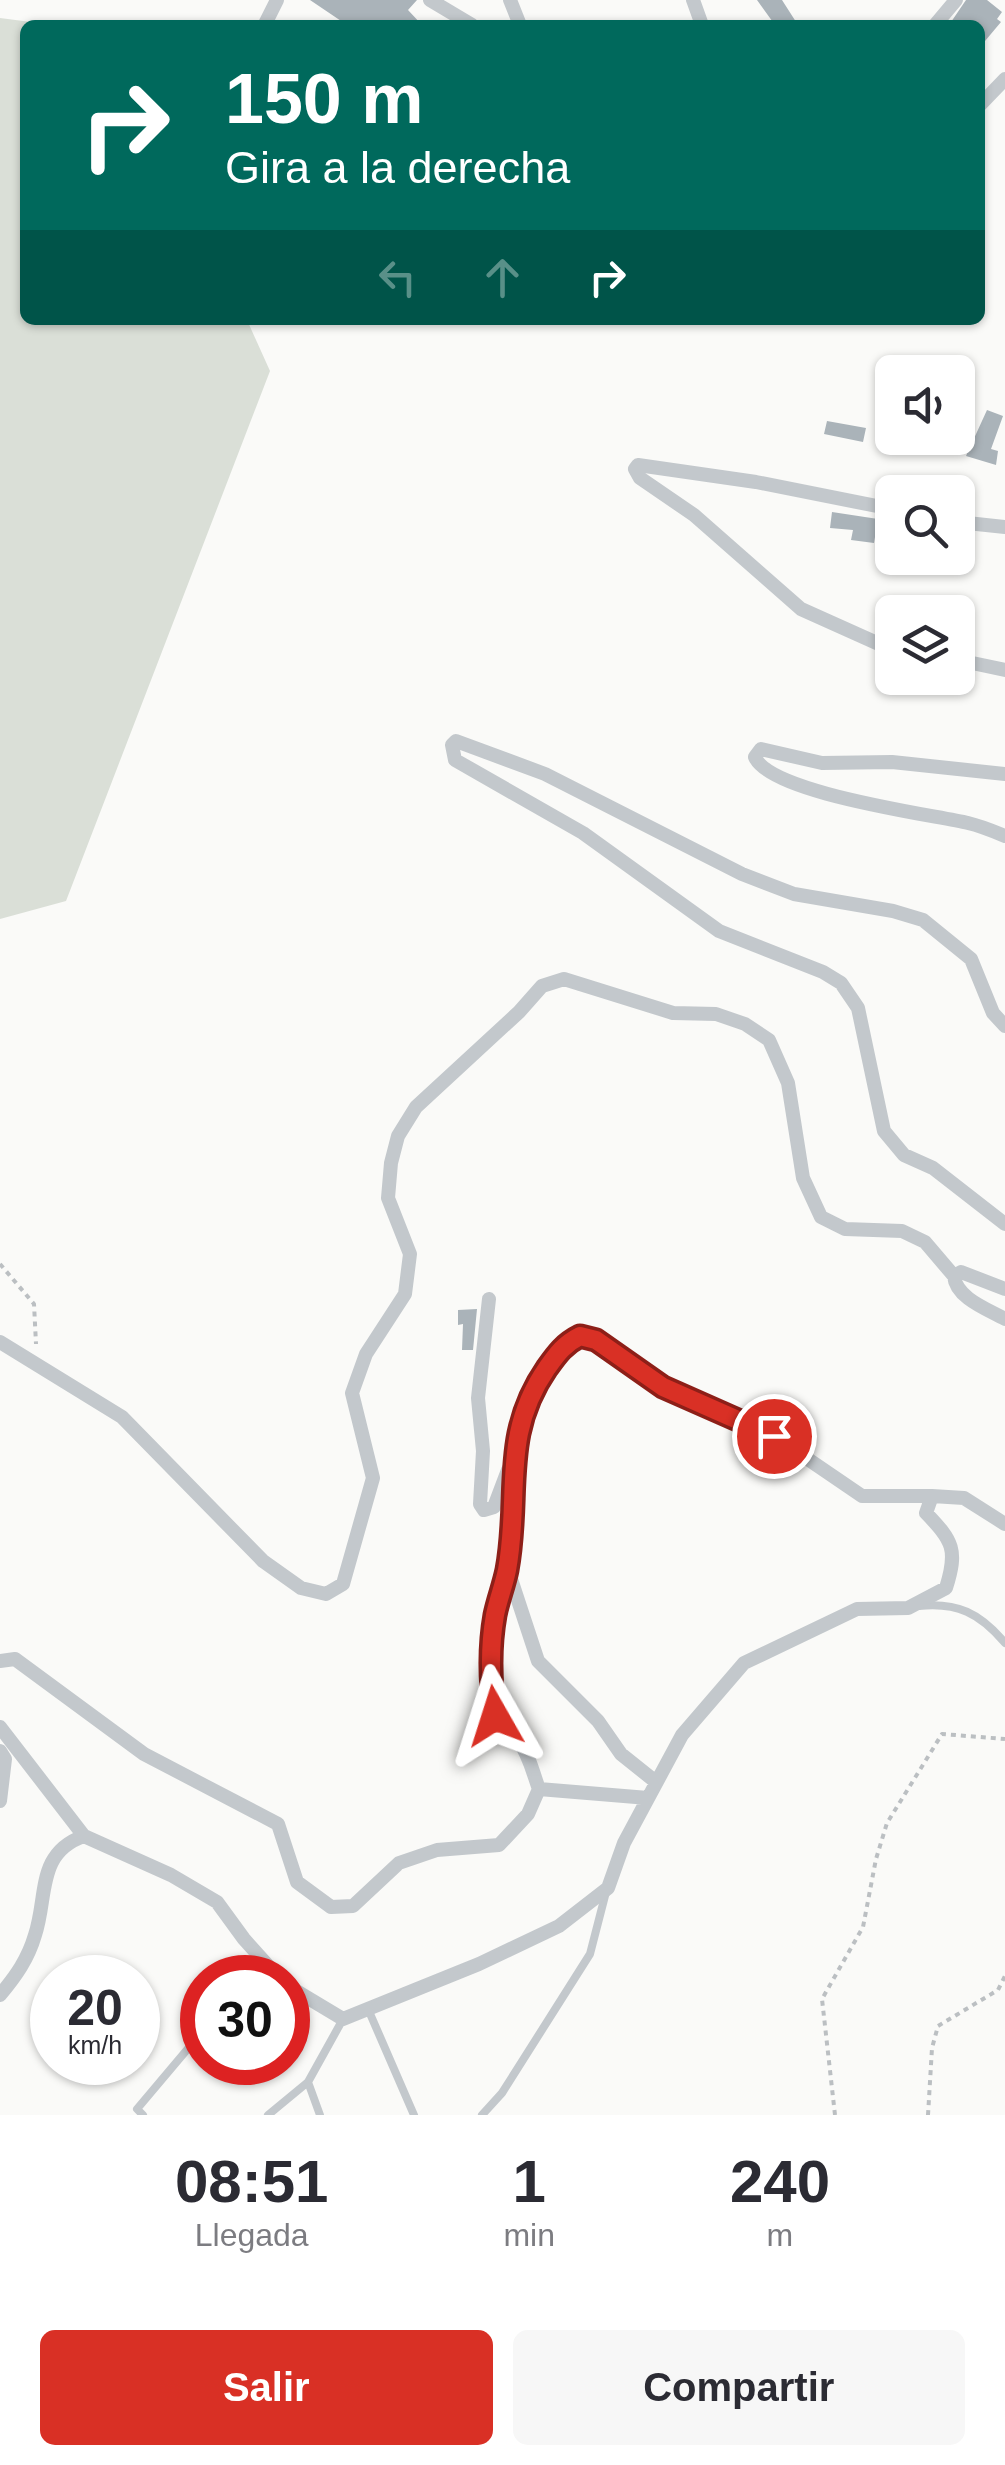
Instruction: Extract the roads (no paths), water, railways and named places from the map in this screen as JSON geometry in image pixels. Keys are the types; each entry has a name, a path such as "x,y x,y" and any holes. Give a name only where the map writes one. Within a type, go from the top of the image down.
{"street":[{"path":"430,0 464,20"},
{"path":"938,20 956,0"},
{"path":"985,100 1005,79"},
{"path":"875,506 756,482 638,465 635,469 640,478 694,515 801,609 875,642"},
{"path":"975,524 1005,528"},
{"path":"975,664 1005,670"},
{"path":"1005,1026 993,1013 971,960 923,920 894,910 794,894 742,874 545,774 471,745 456,741 452,745 455,760 584,833 704,922 736,940 823,972 841,983 858,1008 884,1131 904,1155 933,1168 1005,1224"},
{"path":"1005,774 892,762 822,762 761,749 754,757 762,769 816,792 974,824 1005,836"},
{"path":"0,1342 122,1417 263,1561 301,1588 326,1594 343,1584 373,1478 352,1393 366,1354 405,1294 407,1280 410,1254 388,1198 398,1136 416,1107 542,986 564,979 673,1014 716,1014 745,1024 769,1040 788,1082 803,1178 821,1217 845,1230 902,1230 925,1242 954,1276 955,1286 1005,1319"},
{"path":"954,1276 961,1272 1005,1289"},
{"path":"489,1299 478,1398 483,1451 480,1504 484,1510 494,1507 529,1394 564,1345 580,1336 596,1340 663,1387 774,1436 862,1496 964,1498 1005,1524"},
{"path":"0,1662 15,1659 144,1754 278,1824 297,1882 331,1907 353,1906 399,1863 437,1850 500,1844 528,1814 539,1789 520,1742 495,1716 489,1680 495,1618 508,1569 514,1452"},
{"path":"310,1999 343,2019 479,1964 559,1926 608,1888 624,1843 682,1735 744,1663 856,1609 908,1608 946,1588 955,1559 947,1534 926,1513 932,1496"},
{"path":"508,1569 538,1661 598,1722 621,1754 656,1782"},
{"path":"0,1727 8,1753 84,1836 170,1875 217,1902 257,1955"},
{"path":"0,1801 8,1753"},
{"path":"539,1789 648,1798"},
{"path":"0,1995 22,1968 36,1932 45,1876 65,1842 84,1836"}],"lane":[{"path":"908,1608 948,1603 974,1615 1005,1643"},
{"path":"482,2115 502,2093 590,1954 608,1888"},
{"path":"368,2007 414,2115"},
{"path":"310,2078 343,2019"},
{"path":"143,2115 137,2109 180,2058"},
{"path":"268,2115 304,2085"},
{"path":"309,2085 320,2115"}]}
